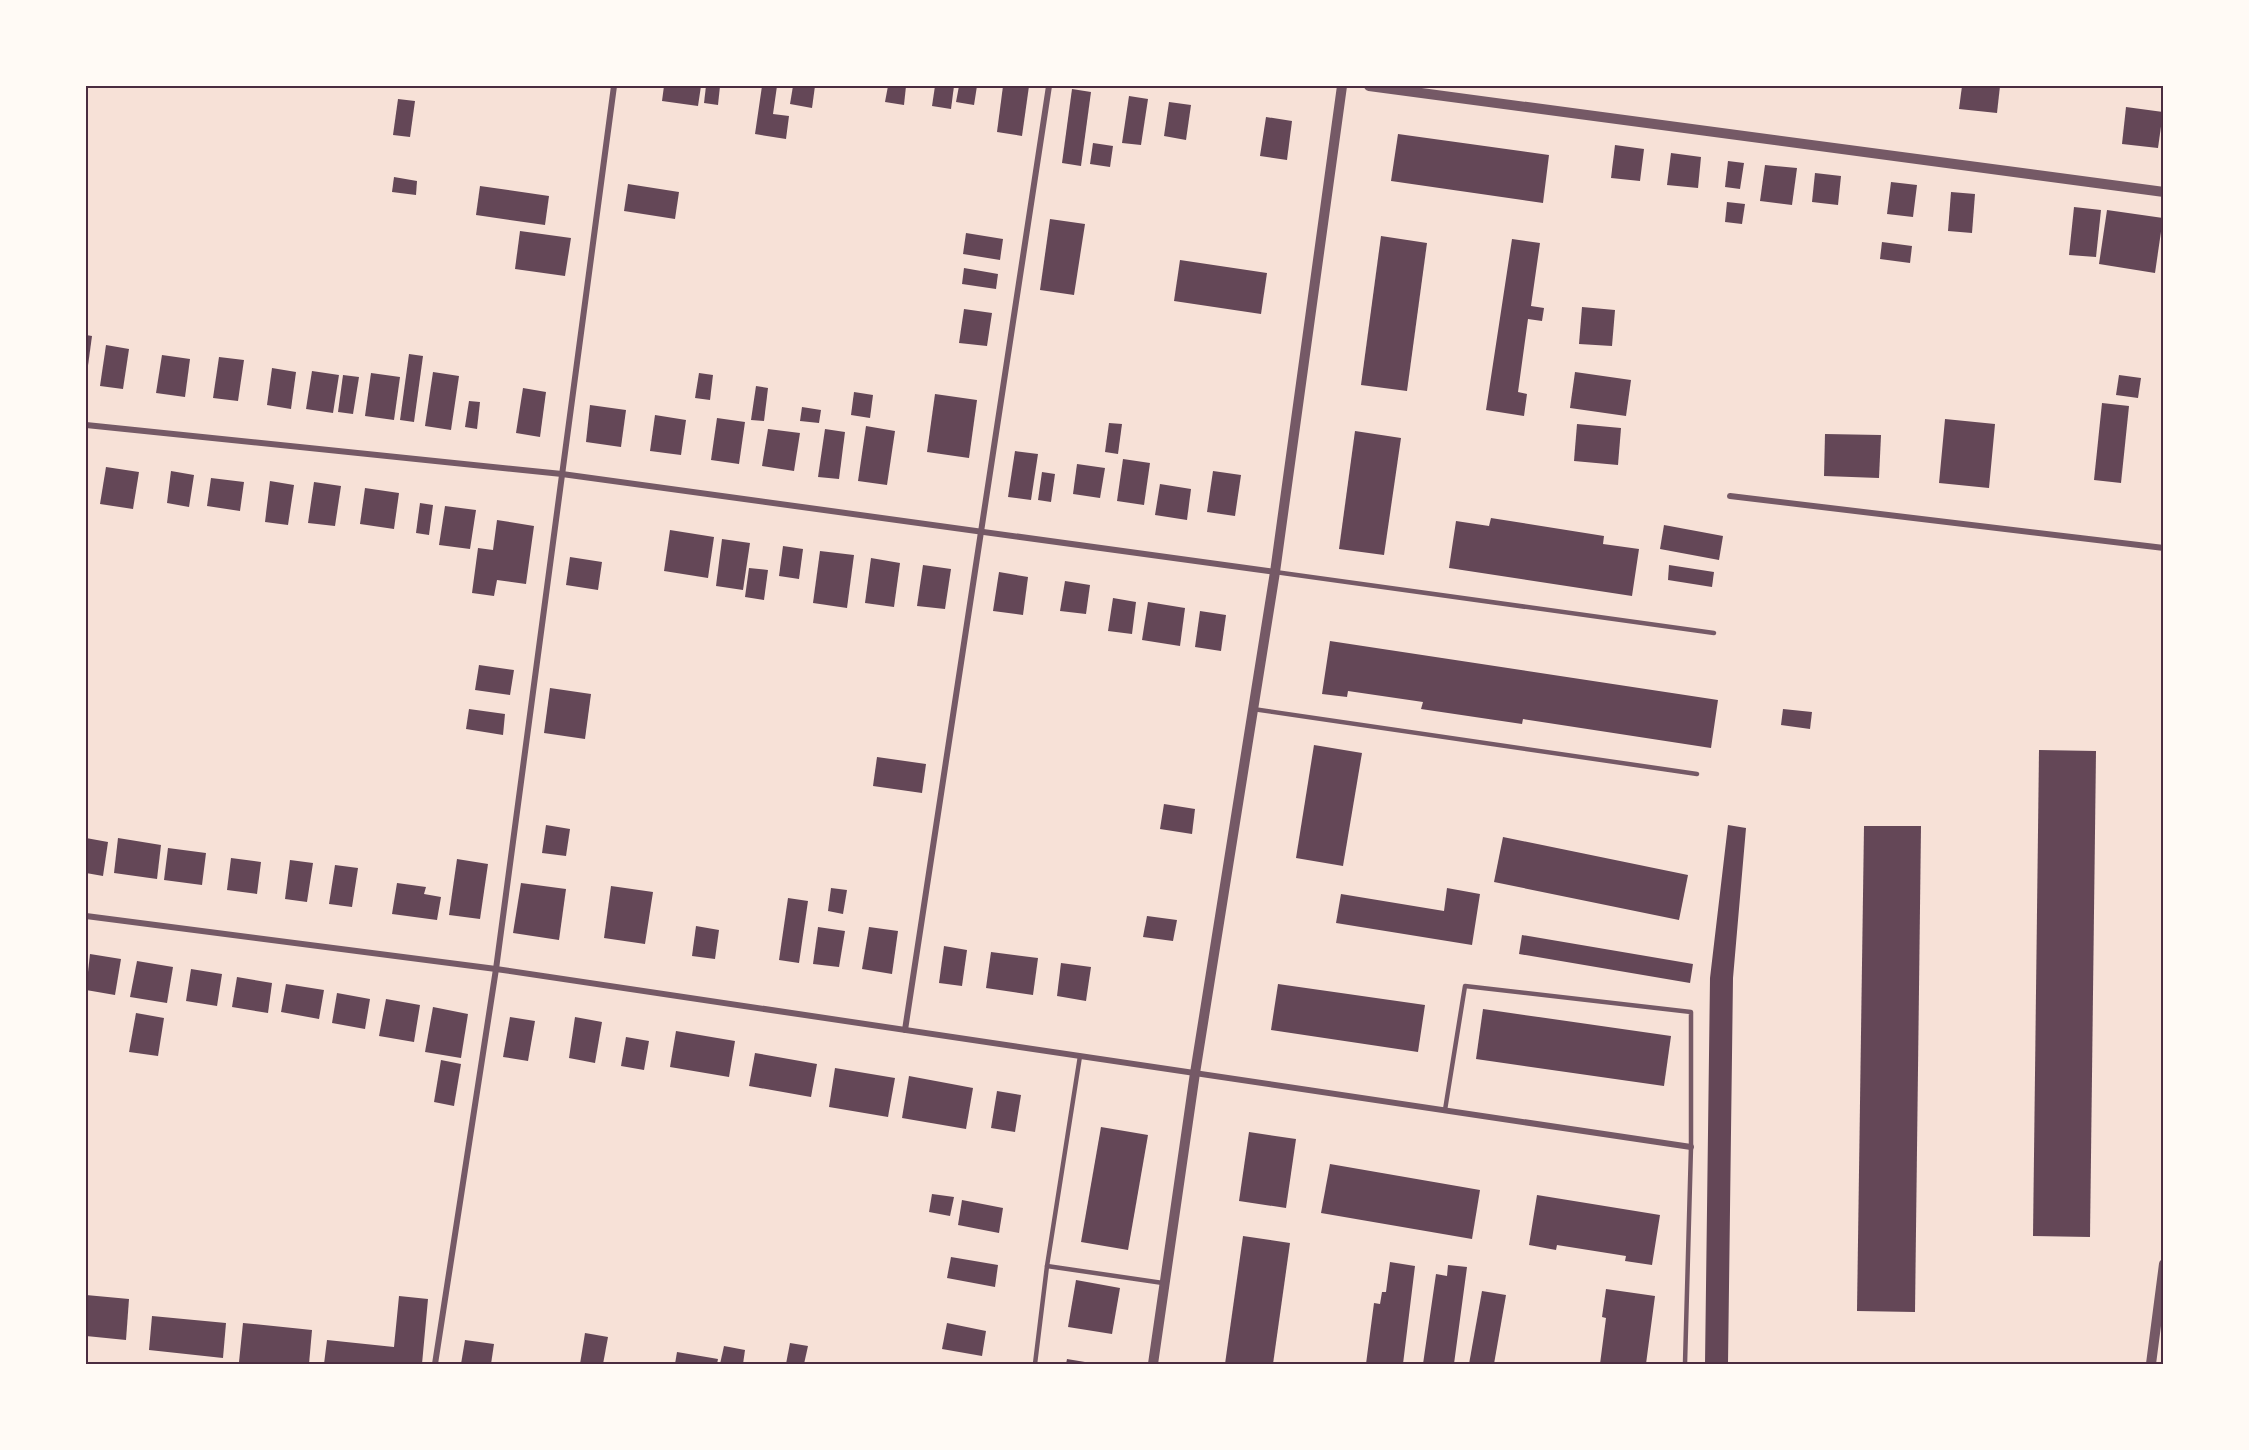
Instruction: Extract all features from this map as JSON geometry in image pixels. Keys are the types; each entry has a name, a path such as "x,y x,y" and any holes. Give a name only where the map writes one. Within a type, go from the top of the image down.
{"street":[{"path":"435,1365 496,969 614,86"},
{"path":"905,1030 1049,86"},
{"path":"1154,1365 1195,1072 1275,572 1342,86"},
{"path":"1369,86 2163,192"},
{"path":"86,425 561,474 1275,572"},
{"path":"1730,496 2163,548"},
{"path":"86,916 496,969 1691,1147"},
{"path":"2151,1365 2163,1264"}],"lane":[{"path":"1275,572 1714,633"},
{"path":"1253,710 1697,774"},
{"path":"1445,1110 1466,986 1691,1012 1691,1147 1685,1365"},
{"path":"1035,1365 1047,1266 1080,1056"},
{"path":"1047,1266 1165,1283"}],"building":[{"path":"664,86 683,88 683,86 701,86 698,106 662,101"},
{"path":"706,86 720,86 718,105 704,103"},
{"path":"762,86 777,86 773,114 789,116 786,139 755,134"},
{"path":"793,86 815,86 812,108 790,104"},
{"path":"888,86 906,86 904,105 885,102"},
{"path":"935,86 954,86 951,109 932,106"},
{"path":"959,86 977,86 974,105 956,102"},
{"path":"1003,86 1029,86 1022,136 997,132"},
{"path":"1962,86 2000,86 1997,113 1959,109"},
{"path":"1072,89 1091,92 1081,166 1062,163"},
{"path":"1129,96 1148,99 1141,145 1122,143"},
{"path":"398,99 415,101 410,137 393,135"},
{"path":"1169,102 1191,105 1186,140 1164,136"},
{"path":"2126,107 2163,112 2158,148 2122,144"},
{"path":"1266,117 1292,121 1287,160 1260,156"},
{"path":"1398,134 1549,155 1543,203 1391,181"},
{"path":"1093,143 1113,146 1110,167 1090,164"},
{"path":"1615,145 1644,149 1640,181 1611,178"},
{"path":"1671,153 1701,157 1698,188 1667,185"},
{"path":"1728,161 1744,163 1740,189 1725,187"},
{"path":"1765,165 1797,168 1792,205 1760,201"},
{"path":"1815,173 1841,176 1838,205 1812,202"},
{"path":"394,177 417,181 416,195 392,192"},
{"path":"1891,182 1917,185 1913,217 1887,214"},
{"path":"628,184 679,192 675,219 624,211"},
{"path":"480,186 549,196 545,225 476,215"},
{"path":"1951,192 1975,194 1972,233 1948,231"},
{"path":"1727,202 1745,204 1742,224 1725,222"},
{"path":"2074,207 2101,210 2096,257 2069,255"},
{"path":"2107,210 2163,218 2155,273 2099,264"},
{"path":"1050,219 1085,224 1074,295 1040,290"},
{"path":"520,231 571,238 565,276 515,269"},
{"path":"966,233 1003,239 1000,260 963,254"},
{"path":"1381,236 1427,243 1407,391 1361,385"},
{"path":"1512,239 1540,243 1531,306 1544,308 1542,321 1528,319 1518,392 1527,394 1524,416 1486,410"},
{"path":"1882,242 1912,246 1910,263 1880,259"},
{"path":"1180,260 1267,273 1261,314 1174,301"},
{"path":"964,268 998,274 996,289 962,284"},
{"path":"1582,307 1615,310 1612,346 1579,344"},
{"path":"964,309 992,313 987,346 959,343"},
{"path":"86,335 92,336 87,373 86,373"},
{"path":"106,345 129,349 123,389 100,386"},
{"path":"409,354 423,356 414,422 400,420"},
{"path":"162,355 190,359 185,397 156,393"},
{"path":"219,357 244,360 238,401 213,398"},
{"path":"272,368 296,372 291,409 267,405"},
{"path":"312,371 339,375 333,413 306,409"},
{"path":"433,372 459,376 451,430 425,426"},
{"path":"1575,372 1631,380 1626,416 1570,408"},
{"path":"371,373 400,377 394,420 365,416"},
{"path":"699,373 713,375 710,400 695,398"},
{"path":"343,375 359,377 353,414 338,412"},
{"path":"2119,375 2141,378 2138,398 2116,395"},
{"path":"756,386 768,388 764,421 751,420"},
{"path":"523,388 546,392 540,437 516,433"},
{"path":"854,392 873,395 870,418 851,415"},
{"path":"935,394 977,400 969,458 927,452"},
{"path":"469,401 480,402 477,429 465,427"},
{"path":"2102,403 2129,406 2121,483 2094,480"},
{"path":"590,405 626,410 621,447 586,442"},
{"path":"802,407 821,410 819,423 800,421"},
{"path":"655,415 686,420 681,455 650,451"},
{"path":"717,418 745,422 739,464 711,460"},
{"path":"1945,419 1995,424 1989,488 1939,483"},
{"path":"1109,423 1122,424 1118,454 1105,452"},
{"path":"1577,424 1621,428 1618,465 1574,461"},
{"path":"866,426 895,431 887,485 858,481"},
{"path":"768,429 800,433 794,471 762,466"},
{"path":"825,429 845,432 839,479 818,477"},
{"path":"1355,431 1401,438 1384,555 1339,549"},
{"path":"1825,434 1881,435 1879,478 1824,476"},
{"path":"1015,451 1038,454 1031,500 1008,497"},
{"path":"1123,459 1150,463 1144,505 1117,501"},
{"path":"1077,464 1105,468 1100,498 1073,494"},
{"path":"106,467 139,472 133,509 100,504"},
{"path":"171,471 194,475 189,507 167,503"},
{"path":"1213,471 1241,475 1235,516 1207,512"},
{"path":"1042,472 1055,474 1051,502 1038,500"},
{"path":"211,478 244,482 240,511 207,506"},
{"path":"270,481 294,485 288,525 265,522"},
{"path":"314,482 341,486 335,526 308,523"},
{"path":"1160,484 1191,489 1187,520 1155,515"},
{"path":"365,488 399,493 394,529 360,524"},
{"path":"420,503 433,505 429,535 416,533"},
{"path":"445,506 476,510 470,549 439,545"},
{"path":"1491,518 1604,536 1603,544 1639,549 1632,596 1449,568 1456,521 1489,526"},
{"path":"497,520 534,526 526,584 497,580 494,596 472,593 478,548 493,550"},
{"path":"1664,525 1723,536 1719,560 1660,549"},
{"path":"670,530 714,537 708,578 664,571"},
{"path":"722,539 750,543 743,590 716,586"},
{"path":"783,546 803,549 799,579 779,576"},
{"path":"820,551 854,555 847,608 813,603"},
{"path":"570,557 602,562 598,590 566,585"},
{"path":"871,558 900,563 894,607 865,603"},
{"path":"923,565 951,569 945,609 917,606"},
{"path":"1669,565 1714,572 1712,587 1668,580"},
{"path":"749,568 768,570 764,600 745,597"},
{"path":"999,572 1028,577 1023,615 993,611"},
{"path":"1065,581 1090,585 1086,614 1060,611"},
{"path":"1113,598 1136,602 1132,634 1108,631"},
{"path":"1148,602 1185,608 1180,646 1142,640"},
{"path":"1200,611 1226,615 1221,651 1195,647"},
{"path":"1330,641 1718,700 1711,748 1523,719 1522,724 1421,709 1423,702 1348,691 1347,697 1322,694"},
{"path":"479,665 514,670 510,695 475,690"},
{"path":"550,688 591,694 585,739 544,733"},
{"path":"469,709 505,714 503,735 466,729"},
{"path":"1783,709 1812,712 1810,729 1781,725"},
{"path":"1314,745 1362,753 1343,866 1296,858"},
{"path":"2039,750 2096,751 2090,1237 2033,1236"},
{"path":"877,757 926,764 922,793 873,786"},
{"path":"1164,804 1195,809 1192,834 1160,829"},
{"path":"546,825 570,829 566,856 542,853"},
{"path":"1728,825 1746,828 1733,978 1728,1364 1705,1364 1710,978"},
{"path":"1864,826 1921,826 1915,1312 1857,1311"},
{"path":"1503,837 1688,875 1679,920 1494,882"},
{"path":"86,838 108,842 103,876 86,873"},
{"path":"118,838 161,845 157,879 114,873"},
{"path":"168,848 206,853 202,885 164,880"},
{"path":"231,858 261,862 257,894 227,890"},
{"path":"457,859 488,864 480,919 449,915"},
{"path":"290,860 313,863 307,902 285,899"},
{"path":"335,865 358,868 352,907 329,904"},
{"path":"397,883 426,887 424,894 441,897 437,920 392,914"},
{"path":"521,883 566,889 559,940 513,933"},
{"path":"611,886 653,892 645,944 604,938"},
{"path":"831,888 847,890 843,914 828,911"},
{"path":"1447,888 1480,894 1472,945 1336,923 1341,894 1444,911"},
{"path":"788,898 808,901 799,963 779,960"},
{"path":"1147,916 1177,920 1173,941 1143,937"},
{"path":"696,926 719,930 715,959 692,956"},
{"path":"818,927 845,931 839,967 813,964"},
{"path":"869,927 898,931 892,974 862,969"},
{"path":"1522,935 1693,964 1690,983 1519,954"},
{"path":"944,946 967,950 962,986 939,983"},
{"path":"991,952 1038,958 1033,995 986,988"},
{"path":"90,954 121,959 115,995 86,990"},
{"path":"137,961 173,967 167,1003 130,997"},
{"path":"1061,963 1091,967 1086,1001 1057,996"},
{"path":"191,969 222,974 217,1006 186,1001"},
{"path":"237,977 272,983 268,1013 232,1007"},
{"path":"286,984 324,990 319,1019 281,1012"},
{"path":"1278,984 1425,1005 1418,1052 1271,1030"},
{"path":"337,993 370,999 365,1029 332,1023"},
{"path":"386,999 420,1005 414,1042 379,1036"},
{"path":"433,1007 468,1014 461,1058 425,1052"},
{"path":"1483,1009 1671,1036 1664,1086 1476,1059"},
{"path":"136,1013 164,1018 158,1056 129,1052"},
{"path":"510,1017 535,1021 528,1061 503,1057"},
{"path":"575,1017 602,1022 595,1063 569,1058"},
{"path":"676,1031 735,1041 729,1077 670,1067"},
{"path":"626,1037 649,1041 644,1070 621,1066"},
{"path":"755,1053 817,1064 811,1097 749,1086"},
{"path":"441,1060 461,1064 454,1106 434,1102"},
{"path":"835,1068 895,1078 888,1117 829,1107"},
{"path":"909,1076 973,1088 966,1129 902,1118"},
{"path":"997,1091 1021,1095 1015,1132 991,1128"},
{"path":"1101,1127 1148,1135 1128,1250 1081,1242"},
{"path":"1249,1132 1296,1139 1286,1208 1239,1201"},
{"path":"1330,1164 1480,1190 1472,1239 1321,1213"},
{"path":"932,1194 954,1197 950,1216 929,1212"},
{"path":"1537,1195 1660,1215 1652,1265 1625,1261 1626,1256 1557,1245 1556,1250 1529,1245"},
{"path":"962,1200 1003,1208 999,1233 958,1225"},
{"path":"1243,1236 1290,1243 1273,1364 1225,1364"},
{"path":"951,1257 998,1265 995,1287 947,1278"},
{"path":"1390,1262 1415,1266 1403,1364 1366,1364 1374,1303 1380,1304 1382,1292 1386,1292"},
{"path":"1448,1265 1467,1267 1454,1364 1423,1364 1436,1274 1447,1276"},
{"path":"1076,1280 1120,1288 1112,1334 1068,1327"},
{"path":"1606,1289 1655,1296 1646,1364 1600,1364 1606,1318 1602,1317"},
{"path":"1482,1291 1506,1295 1494,1364 1469,1364"},
{"path":"86,1295 129,1299 126,1340 86,1336"},
{"path":"399,1296 428,1299 422,1364 324,1364 327,1340 394,1347"},
{"path":"152,1316 226,1323 223,1358 149,1350"},
{"path":"243,1323 312,1330 309,1364 239,1362"},
{"path":"947,1323 986,1331 982,1356 942,1349"},
{"path":"585,1333 608,1337 603,1364 580,1364"},
{"path":"465,1340 494,1344 491,1364 461,1364"},
{"path":"790,1343 808,1346 804,1364 786,1364"},
{"path":"724,1346 745,1350 743,1364 720,1364"},
{"path":"677,1352 718,1359 717,1364 675,1364"},
{"path":"1067,1359 1091,1363 1091,1364 1066,1364"}]}
